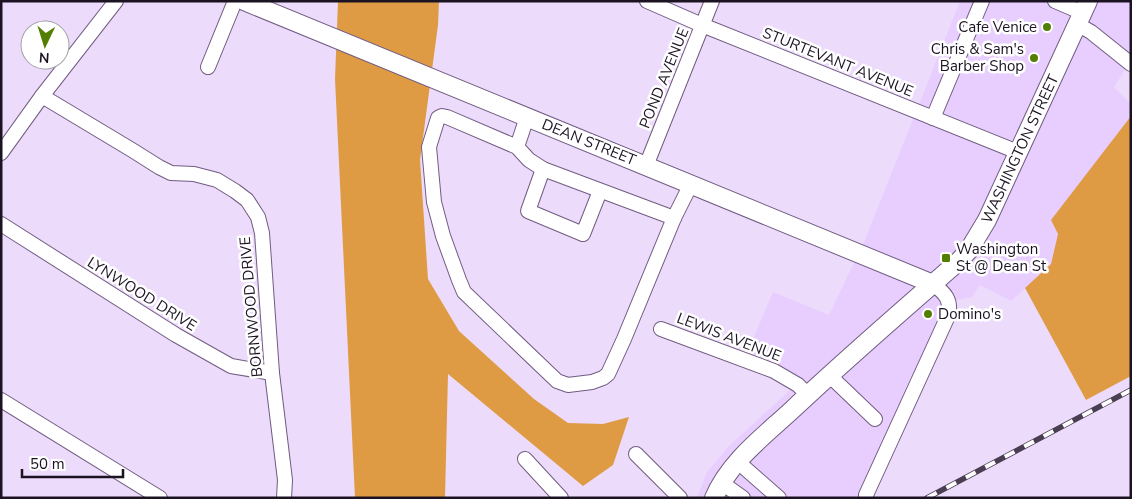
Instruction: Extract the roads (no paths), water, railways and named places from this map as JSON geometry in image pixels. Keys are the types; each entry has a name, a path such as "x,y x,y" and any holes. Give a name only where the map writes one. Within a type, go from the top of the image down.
{"main road":[{"name":"DEAN STREET","path":"244,1 934,284"},
{"name":"WASHINGTON STREET","path":"718,490 738,462 752,447 829,375 934,284 969,250 987,220 1083,13"}],"street":[{"path":"1,153 42,96 116,1"},
{"path":"208,67 235,1"},
{"name":"STURTEVANT AVENUE","path":"647,1 1018,152"},
{"name":"POND AVENUE","path":"646,166 712,1"},
{"path":"933,118 982,1"},
{"path":"1055,1 1083,13 1091,32 1131,64"},
{"name":"BORNWOOD DRIVE","path":"42,96 159,167 171,172 194,174 217,180 235,190 247,200 258,217 262,233 272,373 285,480 284,498"},
{"path":"674,218 543,169 529,160 517,147 446,117 438,118 429,147 434,202 443,236 464,292 557,381 568,385 592,382 608,374 690,184"},
{"path":"517,147 527,117"},
{"path":"543,169 528,211 583,234 600,191"},
{"name":"LYNWOOD DRIVE","path":"1,224 176,335 231,366 272,373"},
{"path":"866,495 948,316 950,309 949,301 934,284"},
{"name":"LEWIS AVENUE","path":"662,329 774,371 798,385 808,395"},
{"path":"829,375 875,419"},
{"path":"1,400 160,498"},
{"path":"636,454 680,498"},
{"path":"525,459 560,498"},
{"path":"738,462 779,498"},
{"path":"718,490 743,498"}],"railway":[{"path":"927,498 1131,390"}],"place":[{"name":"Cafe Venice","path":"1047,27"},
{"name":"Chris & Sam's Barber Shop","path":"1034,58"},
{"name":"Washington St @ Dean St","path":"946,258"},
{"name":"Domino's","path":"928,314"}]}
